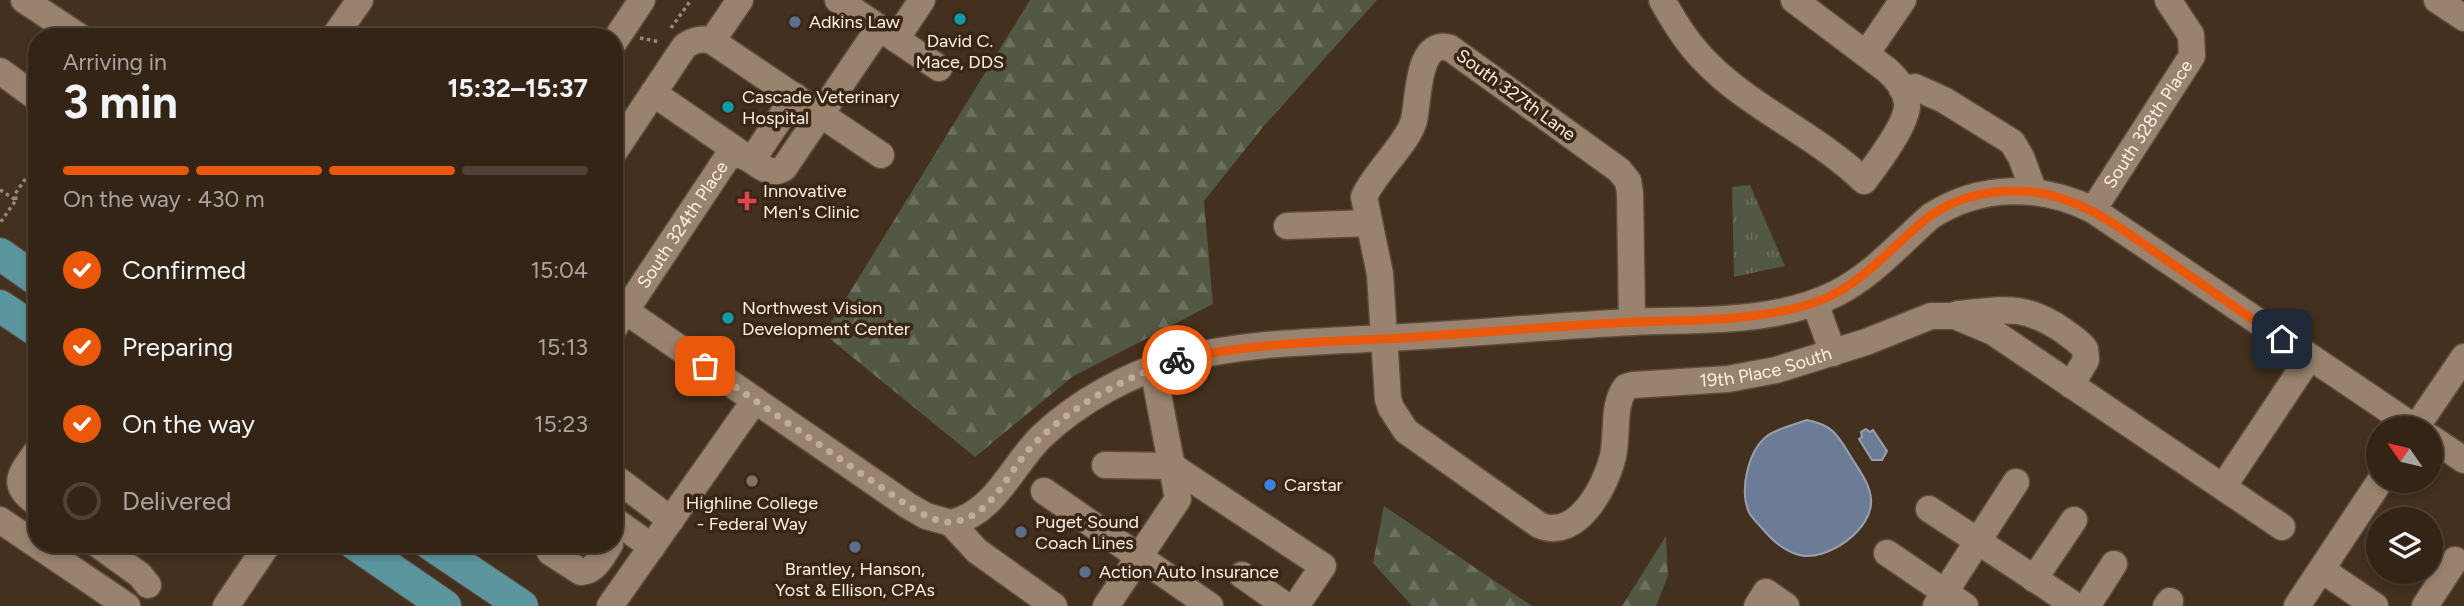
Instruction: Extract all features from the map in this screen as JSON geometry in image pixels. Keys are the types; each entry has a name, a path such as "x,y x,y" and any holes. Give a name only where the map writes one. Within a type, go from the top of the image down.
{"main road":[{"path":"0,254 28,274"},
{"path":"0,269 28,277"},
{"path":"0,306 28,325"},
{"path":"368,553 445,606"},
{"path":"443,553 522,606"}],"street":[{"path":"24,0 66,28"},
{"path":"623,29 642,0"},
{"path":"712,40 740,0"},
{"path":"838,0 939,68"},
{"name":"South 324th Place","path":"623,307 727,158 734,154 749,158 770,172 781,170 821,114 887,33 922,0"},
{"path":"1661,0 1692,46 1710,66 1844,162 1864,181 1885,152 1908,104 1902,89 1887,70 1794,0"},
{"path":"1866,54 1903,0"},
{"name":"South 328th Place","path":"2093,210 2192,56 2191,35 2168,0"},
{"path":"2437,0 2464,18"},
{"path":"338,28 351,3"},
{"path":"623,138 685,46 693,41 712,40 881,155"},
{"name":"South 327th Lane","path":"1384,339 1380,274 1364,201 1366,194 1414,124 1427,57 1437,46 1450,48 1619,170 1627,180 1630,188 1632,322"},
{"path":"0,71 28,91"},
{"path":"1902,89 1915,87 1944,100 2012,142 2021,157 2034,192"},
{"path":"653,93 749,158 794,96"},
{"path":"951,523 982,509 1030,448 1065,417 1115,386 1153,368 1196,356 1292,342 1732,318 1800,308 1854,284 1931,216 1954,203 1989,193 2034,192 2065,199 2093,210 2397,416"},
{"path":"1287,226 1369,223"},
{"path":"1815,303 1833,352"},
{"name":"19th Place South","path":"1384,339 1389,403 1403,428 1534,522 1554,529 1570,524 1580,516 1604,480 1614,452 1619,398 1626,387 1633,385 1754,375 1866,342 1924,318 2015,310 2045,319 2085,349 2085,361 2071,385"},
{"path":"1946,315 1993,332 2282,527"},
{"path":"623,317 755,400 907,505 926,516 951,523 977,551 1054,606"},
{"path":"2429,416 2464,357"},
{"path":"2223,487 2309,358"},
{"path":"1106,606 1178,499 1153,368"},
{"path":"610,606 755,400"},
{"path":"2443,446 2464,460"},
{"path":"28,464 19,482 22,491 28,496"},
{"path":"1105,465 1172,466 1322,566 1296,606"},
{"path":"1887,553 1949,601 1978,541 2016,482"},
{"path":"623,484 671,520"},
{"path":"1044,491 1210,606"},
{"path":"2297,606 2372,494"},
{"path":"1929,509 2076,606"},
{"path":"0,520 28,539"},
{"path":"2034,579 2074,520"},
{"path":"623,544 652,547"},
{"path":"49,553 127,606"},
{"path":"109,553 140,575 148,585"},
{"path":"226,606 262,553"},
{"path":"2425,606 2455,560"},
{"path":"2087,606 2114,565"},
{"path":"2322,570 2375,606"},
{"path":"1242,575 1286,606"},
{"path":"1757,606 1766,592 1786,606"}],"path":[{"path":"669,31 691,0"},
{"path":"623,36 659,42 664,37"},
{"path":"0,223 16,200 15,194 28,175"},
{"path":"0,190 16,200"}],"green space":[{"path":"1030,0 1377,0 1263,127 1204,201 1213,304 1072,377 975,457 824,334"},
{"path":"1750,185 1785,266 1734,277 1732,187"},
{"path":"1384,506 1532,606 1412,606 1373,563"},
{"path":"1666,536 1668,576 1656,606 1622,606"}],"water":[{"path":"1807,420 1828,428 1837,436 1863,476 1871,499 1870,510 1857,532 1835,548 1810,556 1799,555 1778,544 1753,519 1745,491 1747,470 1760,443 1776,431"},
{"path":"1866,429 1870,432 1873,430 1887,451 1882,460 1872,460 1859,439 1862,437 1861,432"}],"way so far":[{"path":"705,366 907,505 926,516 951,523 961,521 982,509 1030,448 1073,411 1135,376 1177,360"}],"place":[{"name":"David C. Mace, DDS","path":"960,19"},
{"name":"Adkins Law","path":"795,22"},
{"name":"Cascade Veterinary Hospital","path":"728,107"},
{"name":"Innovative Men's Clinic","path":"747,201"},
{"name":"Northwest Vision Development Center","path":"728,318"},
{"name":"Highline College - Federal Way","path":"752,481"},
{"name":"Carstar","path":"1270,485"},
{"name":"Puget Sound Coach Lines","path":"1021,532"},
{"name":"Brantley, Hanson, Yost & Ellison, CPAs","path":"855,547"},
{"name":"Action Auto Insurance","path":"1085,572"}],"route":[{"path":"1177,360 1292,342 1718,319 1800,308 1854,284 1931,216 1944,208 1965,199 2001,191 2034,192 2054,196 2093,210 2282,339"}]}
